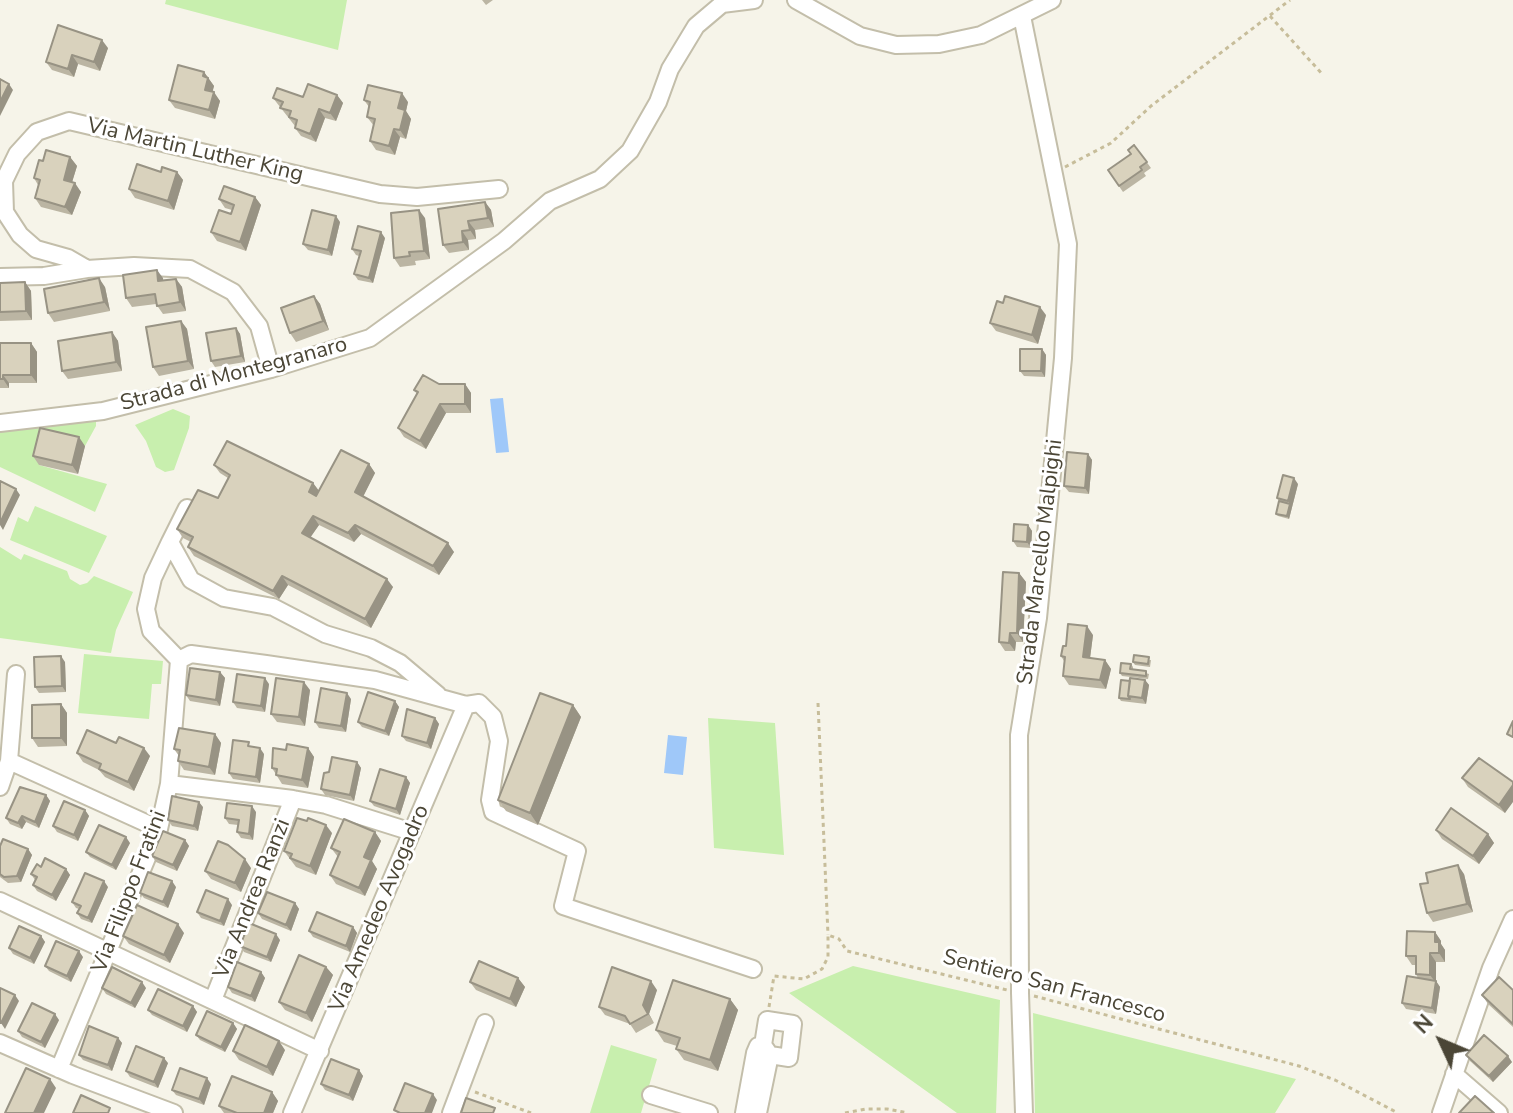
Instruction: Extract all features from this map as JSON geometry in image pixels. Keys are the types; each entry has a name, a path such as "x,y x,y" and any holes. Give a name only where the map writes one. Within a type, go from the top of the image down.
{"street":[{"name":"Strada di Montegranaro","path":"0,423 103,411 271,369 370,338 504,241 550,201 600,179 630,151 658,102 670,69 696,26 722,4 754,0"},
{"path":"796,0 860,36 896,45 939,44 981,35 1052,0"},
{"name":"Strada Marcello Malpighi","path":"1022,16 1068,244 1063,358 1038,618 1019,735 1020,993 1024,1113"},
{"name":"Via Martin Luther King","path":"271,369 259,326 233,292 190,269 134,266 87,269 68,258 36,249 20,235 5,212 4,181 17,154 37,132 69,121 380,194 417,197 499,189"},
{"path":"0,277 44,276 87,269"},
{"path":"187,508 153,578 146,609 151,631 179,660 191,654 375,680 466,705 479,703 493,717 499,741 490,800 493,812 577,851 563,906 753,969"},
{"path":"170,542 191,580 224,598 273,607 325,634 371,648 400,663 441,698"},
{"name":"Via Filippo Fratini","path":"59,1069 159,829 169,784 179,660"},
{"path":"0,787 9,761 16,674"},
{"name":"Via Amedeo Avogadro","path":"292,1113 466,705"},
{"path":"9,761 159,829"},
{"path":"169,784 326,805 412,832"},
{"name":"Via Andrea Ranzi","path":"213,1000 293,799"},
{"path":"0,901 320,1051"},
{"path":"1441,1113 1491,968 1513,919"},
{"path":"758,1113 763,1051 767,1020 793,1024 789,1058 763,1051"},
{"path":"451,1113 485,1023"},
{"path":"0,1043 132,1106 174,1113"},
{"path":"744,1113 763,1051"},
{"path":"1454,1074 1499,1113"},
{"path":"651,1095 709,1113"}],"path":[{"path":"1055,172 1111,143 1151,106 1290,0"},
{"path":"1270,16 1323,75"},
{"path":"767,1020 774,976 804,979 822,969 828,957 818,703"},
{"name":"Sentiero San Francesco","path":"828,935 839,939 847,951 1299,1066 1335,1080 1398,1113"},
{"path":"461,1087 531,1113"},
{"path":"845,1113 887,1109 908,1113"}],"green space":[{"path":"166,0 347,0 338,50 165,4"},
{"path":"173,409 190,416 189,428 174,470 165,472 156,467 146,441 135,425"},
{"path":"96,418 96,426 85,446 46,437 39,465 107,484 95,512 0,467 0,430"},
{"path":"35,506 107,536 89,573 10,540 18,517 28,522"},
{"path":"0,547 21,560 24,554 67,571 70,579 80,585 94,576 133,592 116,630 111,653 0,638"},
{"path":"84,654 163,661 161,684 152,684 149,719 78,713"},
{"path":"708,718 775,723 784,855 714,848"},
{"path":"853,966 1000,1000 996,1113 957,1113 789,993"},
{"path":"1033,1013 1296,1079 1275,1113 1035,1113"},
{"path":"611,1045 657,1059 641,1113 590,1113"}],"water":[{"path":"503,398 509,452 496,453 490,399"},
{"path":"668,735 687,737 683,775 664,773"}],"building":[{"path":"58,25 102,40 94,62 72,55 68,69 46,62"},
{"path":"178,65 204,72 203,76 208,78 205,90 214,92 209,110 169,100"},
{"path":"0,79 9,84 0,102"},
{"path":"308,84 337,95 330,113 319,109 310,134 295,128 297,120 289,117 291,111 280,108 283,102 273,98 277,88 303,97"},
{"path":"368,85 402,93 398,108 405,110 400,130 394,129 389,146 370,141 375,119 367,117 370,102 364,100"},
{"path":"1134,145 1147,162 1140,167 1142,170 1119,186 1108,170 1131,154 1128,150"},
{"path":"46,150 70,157 64,180 75,183 65,207 35,198 40,180 34,178 39,160 43,161"},
{"path":"137,164 161,172 162,167 177,172 168,201 129,189"},
{"path":"224,186 255,197 240,242 211,232 219,210 231,214 234,205 219,199"},
{"path":"485,202 488,218 468,221 470,230 462,231 463,242 443,245 438,209"},
{"path":"312,210 336,216 328,250 303,244"},
{"path":"419,210 424,251 409,252 410,256 394,258 391,213"},
{"path":"358,226 381,232 369,278 354,274 361,251 352,249"},
{"path":"157,270 158,281 176,279 180,302 157,306 155,294 126,298 123,275"},
{"path":"99,278 104,302 48,313 44,289"},
{"path":"25,282 26,311 0,312 0,283"},
{"path":"314,296 323,321 290,333 281,308"},
{"path":"1005,296 1040,307 1032,335 990,323 997,301 1003,303"},
{"path":"181,321 188,361 153,367 146,327"},
{"path":"236,328 241,356 211,361 206,333"},
{"path":"112,332 116,362 62,371 58,341"},
{"path":"0,343 31,343 31,375 3,375 0,379"},
{"path":"1020,349 1042,349 1041,371 1020,371"},
{"path":"423,375 439,384 465,384 465,404 440,404 420,441 398,428 418,392 414,390"},
{"path":"40,428 79,437 72,465 33,456"},
{"path":"227,441 313,483 309,492 316,496 341,450 369,464 355,492 448,543 433,566 355,525 348,533 313,516 302,533 387,579 365,619 282,576 273,591 188,547 193,537 177,529 198,490 218,498 230,475 214,465"},
{"path":"1067,452 1088,454 1085,488 1064,486"},
{"path":"1283,475 1294,478 1288,501 1277,498"},
{"path":"0,481 16,489 0,523"},
{"path":"1279,501 1290,504 1287,516 1276,514"},
{"path":"1014,524 1028,525 1027,542 1013,541"},
{"path":"1003,572 1019,573 1017,633 1010,633 1009,643 999,642"},
{"path":"1068,624 1087,626 1083,657 1105,660 1100,680 1063,676 1065,657 1061,656 1063,646 1066,646"},
{"path":"1134,655 1149,657 1148,664 1133,662"},
{"path":"61,656 62,686 35,687 34,657"},
{"path":"1121,663 1131,664 1130,669 1146,671 1146,676 1120,673"},
{"path":"190,668 220,672 216,700 186,695"},
{"path":"237,674 265,678 261,706 233,702"},
{"path":"276,678 304,682 299,717 271,714"},
{"path":"1130,678 1145,680 1142,698 1128,696"},
{"path":"1121,680 1130,681 1130,699 1119,698"},
{"path":"321,688 347,693 341,726 315,722"},
{"path":"368,692 395,701 385,731 358,722"},
{"path":"540,693 573,705 530,813 498,800"},
{"path":"61,704 61,738 32,738 32,705"},
{"path":"407,709 435,718 427,743 402,736"},
{"path":"1513,721 1513,737 1507,734"},
{"path":"179,728 215,734 209,767 178,761 180,750 174,749"},
{"path":"87,730 116,743 119,737 144,748 128,782 99,769 101,764 77,753"},
{"path":"233,740 249,742 248,746 260,748 256,777 229,773"},
{"path":"287,744 308,748 302,780 276,775 277,769 272,768 273,748 286,750"},
{"path":"332,757 357,762 350,795 321,789"},
{"path":"1479,758 1513,782 1499,805 1462,778"},
{"path":"380,769 406,777 396,809 370,801"},
{"path":"20,787 46,795 35,822 22,816 18,823 6,818"},
{"path":"172,796 199,802 194,826 168,820"},
{"path":"64,801 85,810 74,835 53,826"},
{"path":"227,803 252,806 249,834 237,832 239,820 225,818"},
{"path":"1451,808 1488,834 1473,856 1436,830"},
{"path":"297,818 307,821 308,818 326,825 310,866 290,858 292,854 284,851"},
{"path":"344,819 375,832 364,857 371,860 359,888 330,875 340,852 331,848"},
{"path":"99,825 126,837 112,865 86,852"},
{"path":"163,831 185,840 173,865 152,856"},
{"path":"3,839 28,849 17,876 4,877 0,874"},
{"path":"218,841 245,859 235,883 205,871"},
{"path":"45,858 66,869 52,895 33,885 37,877 31,874 37,864 41,867"},
{"path":"1458,865 1467,904 1427,913 1420,884 1428,883 1426,873"},
{"path":"148,872 172,881 163,902 140,893"},
{"path":"85,873 104,881 88,918 77,913 81,906 72,902"},
{"path":"206,890 228,899 220,921 197,912"},
{"path":"267,892 295,903 286,925 258,913"},
{"path":"137,905 178,924 164,955 123,936"},
{"path":"317,912 353,927 346,946 309,931"},
{"path":"249,923 276,934 267,957 240,946"},
{"path":"19,926 41,936 30,958 9,948"},
{"path":"1407,931 1435,932 1439,953 1430,953 1430,975 1416,974 1416,956 1406,956"},
{"path":"56,941 79,951 67,976 45,966"},
{"path":"299,955 326,967 306,1013 279,1002"},
{"path":"479,961 518,978 510,999 470,982"},
{"path":"237,962 261,972 251,996 228,987"},
{"path":"112,967 142,982 131,1003 102,988"},
{"path":"612,967 651,981 643,1005 648,1014 630,1024 625,1016 599,1007"},
{"path":"1407,976 1436,981 1432,1008 1402,1003"},
{"path":"1499,977 1513,990 1513,1024 1482,995"},
{"path":"673,980 730,999 710,1060 676,1049 680,1038 656,1030"},
{"path":"0,988 15,995 1,1023 0,1023"},
{"path":"158,989 193,1006 183,1026 148,1010"},
{"path":"32,1003 55,1014 41,1042 18,1031"},
{"path":"207,1011 233,1023 221,1047 196,1035"},
{"path":"245,1025 279,1041 267,1067 233,1051"},
{"path":"89,1026 118,1038 108,1065 79,1055"},
{"path":"1484,1035 1508,1056 1489,1076 1466,1055"},
{"path":"136,1046 164,1058 154,1082 126,1071"},
{"path":"331,1059 359,1070 349,1095 321,1084"},
{"path":"26,1068 50,1079 34,1113 5,1113"},
{"path":"180,1068 207,1078 199,1099 172,1090"},
{"path":"232,1076 272,1092 264,1113 237,1113 219,1106"},
{"path":"405,1083 433,1094 425,1113 400,1113 394,1110"},
{"path":"81,1095 110,1108 108,1113 73,1113"},
{"path":"1475,1096 1494,1113 1459,1113"},
{"path":"466,1098 495,1108 493,1113 461,1113"}]}
